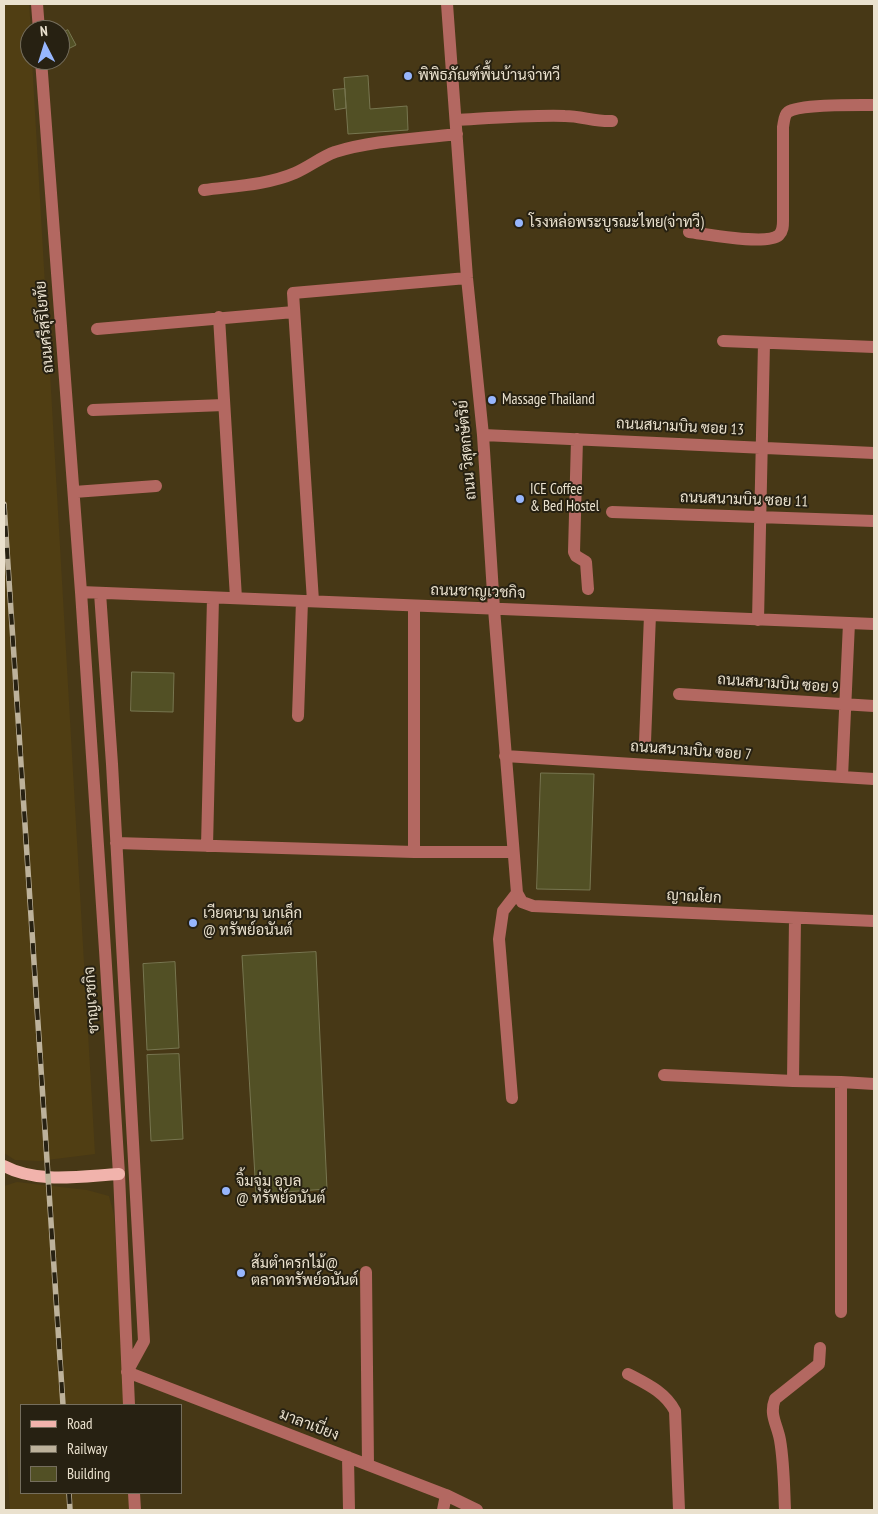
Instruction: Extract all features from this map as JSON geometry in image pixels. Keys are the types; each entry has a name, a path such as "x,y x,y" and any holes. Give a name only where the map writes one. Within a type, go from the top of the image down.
{"main road":[{"path":"4,1166 22,1174 48,1177 119,1174"}],"street":[{"path":"37,4 38,20"},
{"name":"ถนน วิสุตกษัตริย์","path":"448,4 467,278 484,435 494,609 517,893"},
{"name":"ถนนศรีสุริโยทัย","path":"42,70 81,592"},
{"path":"689,232 757,240 771,239 778,236 782,231 783,127 788,112 810,107 874,105"},
{"path":"456,120 528,116 577,116 603,122 612,121"},
{"path":"204,190 282,178 326,156 350,148 457,134"},
{"path":"298,716 307,601 293,293 467,278"},
{"path":"97,329 294,312"},
{"path":"219,317 236,598"},
{"path":"723,341 874,347"},
{"path":"758,620 764,343"},
{"path":"93,410 224,405"},
{"name":"ถนนสนามบิน ซอย 13","path":"484,435 874,453"},
{"path":"577,439 574,552 576,556 586,562 588,589"},
{"path":"74,492 156,486"},
{"name":"ถนนสนามบิน ซอย 11","path":"612,512 874,521"},
{"name":"ถนนชาญเวชกิจ","path":"81,592 874,624"},
{"name":"ชาญเวชกิจ","path":"81,592 119,1174 129,1404"},
{"path":"100,593 136,1173 144,1341 127,1372"},
{"path":"207,846 213,598"},
{"path":"414,606 414,852"},
{"path":"645,742 650,615"},
{"path":"842,777 849,623"},
{"name":"ถนนสนามบิน ซอย 9","path":"680,694 874,706"},
{"name":"ถนนสนามบิน ซอย 7","path":"505,756 874,779"},
{"path":"116,843 414,852 513,852"},
{"path":"512,1098 499,939 503,911 517,893"},
{"name":"ญาณโยก","path":"517,893 522,902 533,906 874,921"},
{"path":"793,1081 795,918"},
{"path":"664,1075 874,1084"},
{"path":"841,1082 841,1312"},
{"path":"119,1174 136,1173"},
{"path":"366,1272 368,1465"},
{"path":"784,1510 780,1439 773,1420 772,1407 775,1399 819,1364 820,1348"},
{"name":"มาลาเบี่ยง","path":"127,1372 446,1495 477,1510"},
{"path":"628,1374 655,1388 670,1401 675,1411 679,1510"},
{"path":"348,1458 349,1510"},
{"path":"134,1494 135,1510"},
{"path":"443,1510 446,1495"}],"shaded area":[{"path":"4,4 29,4 30,20 20,20 20,70 33,70 95,1154 39,1161 15,1160 4,1153"},
{"path":"17,1182 87,1190 109,1196 114,1215 125,1404 20,1404 20,1494 130,1494 131,1510 10,1510 4,1406 4,1186"}],"building":[{"path":"70,34 76,45 70,48"},
{"path":"368,76 370,109 407,106 408,130 348,134 344,78"},
{"path":"345,89 346,108 335,110 333,90"},
{"path":"132,672 174,673 173,712 131,711"},
{"path":"541,773 594,774 590,890 537,889"},
{"path":"316,952 327,1189 256,1194 242,956"},
{"path":"175,962 179,1048 147,1050 143,964"},
{"path":"179,1054 183,1139 151,1141 147,1055"}],"railway":[{"path":"4,504 63,1404"},
{"path":"69,1494 70,1510"}],"place":[{"name":"พิพิธภัณฑ์พื้นบ้านจ่าทวี","path":"408,76"},
{"name":"โรงหล่อพระบูรณะไทย(จ่าทวี)","path":"519,223"},
{"name":"Massage Thailand","path":"492,400"},
{"name":"ICE Coffee & Bed Hostel","path":"520,499"},
{"name":"เวียดนาม นกเล็ก @ ทรัพย์อนันต์","path":"193,923"},
{"name":"จิ้มจุ่ม อุบล @ ทรัพย์อนันต์","path":"226,1191"},
{"name":"ส้มตำครกไม้@ ตลาดทรัพย์อนันต์","path":"241,1273"}]}
